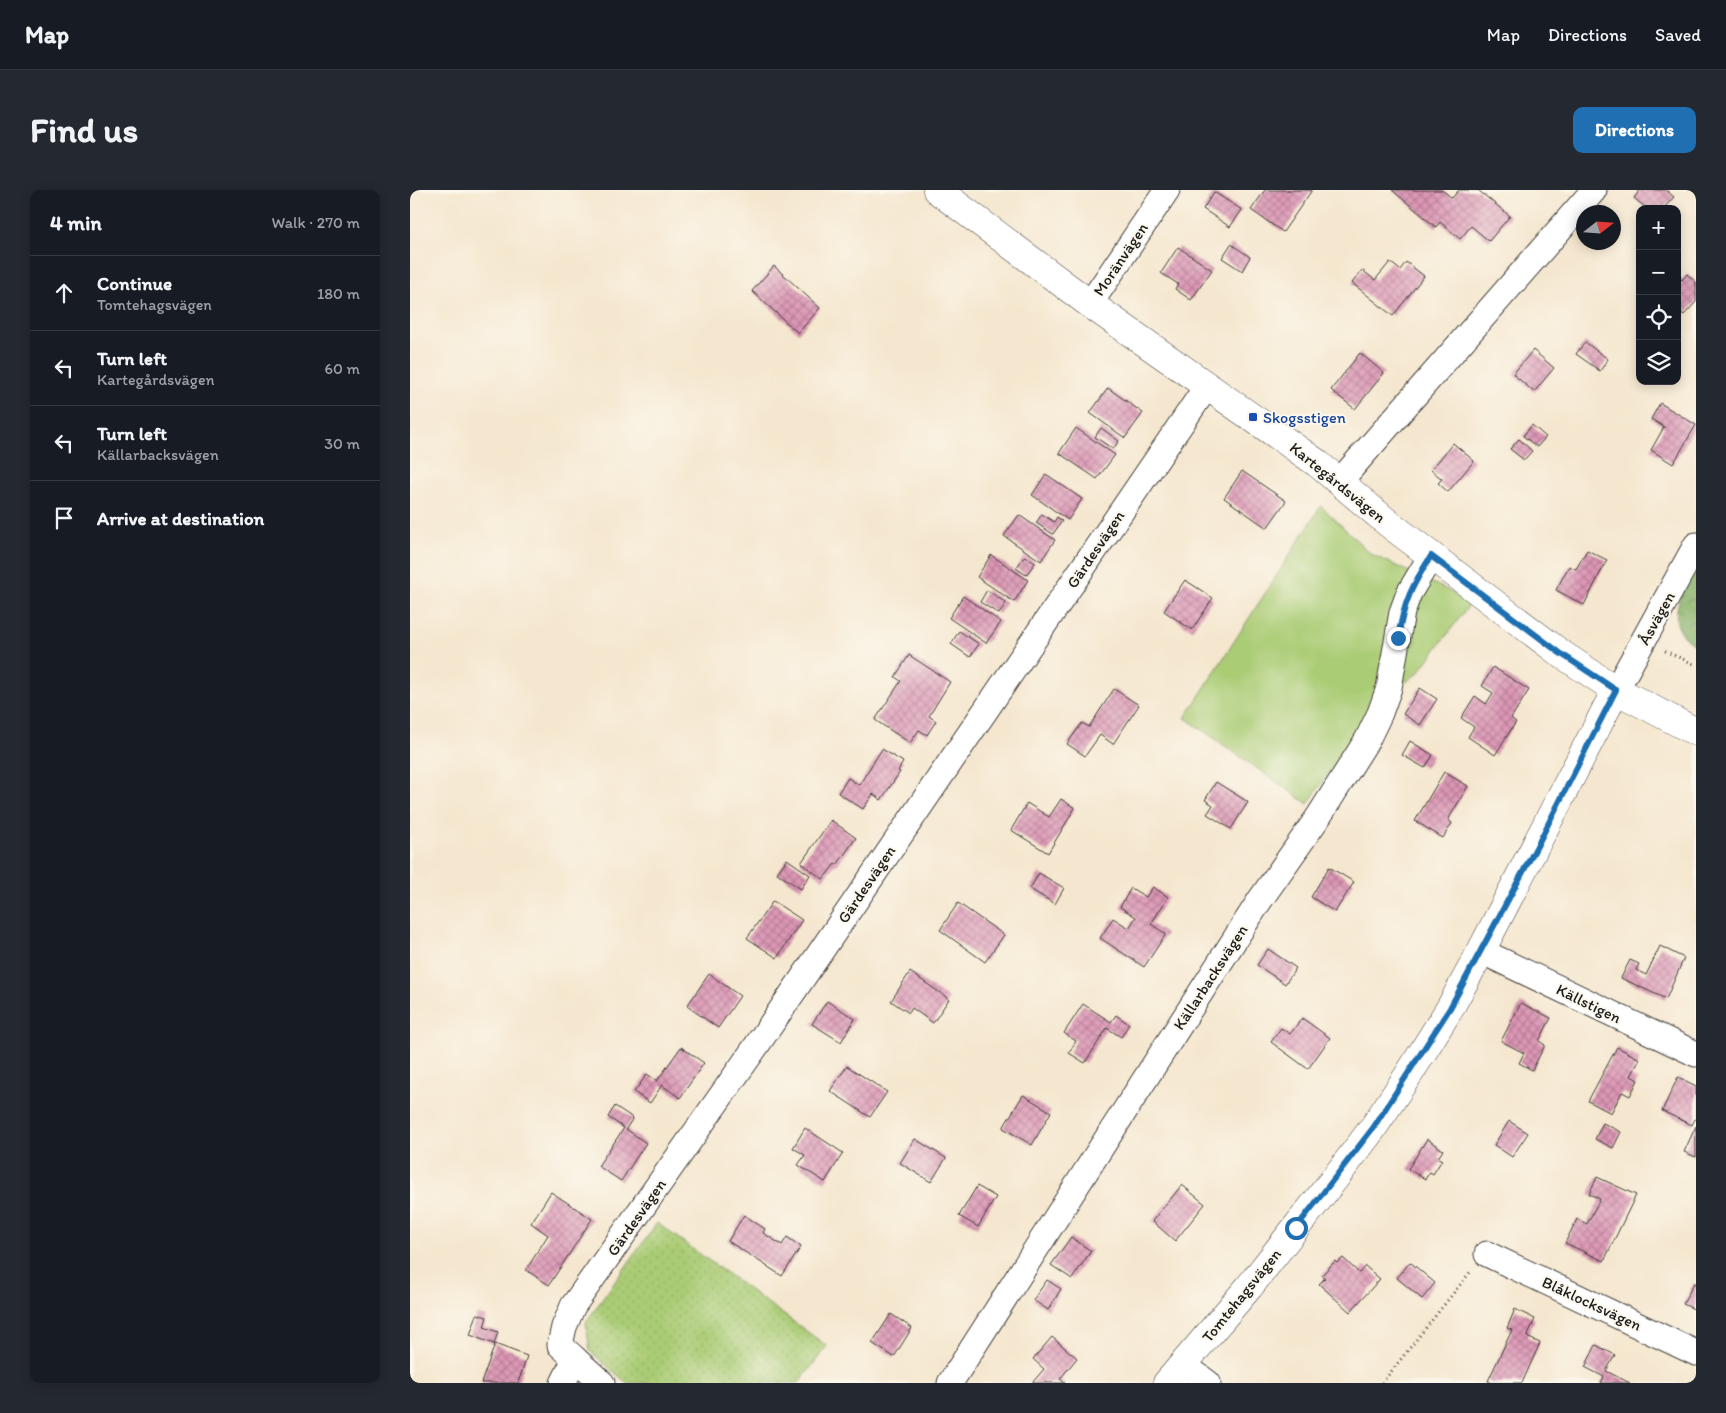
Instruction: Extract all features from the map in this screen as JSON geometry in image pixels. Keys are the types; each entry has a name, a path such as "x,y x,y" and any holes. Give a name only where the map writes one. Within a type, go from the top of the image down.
{"street":[{"name":"Kartegårdsvägen","path":"937,190 1090,304 1261,422 1340,481 1388,523 1560,653 1616,690 1696,732"},
{"name":"Moränvägen","path":"1090,304 1167,190"},
{"path":"1340,481 1594,190"},
{"name":"Gärdesvägen","path":"575,1359 560,1345 564,1327 573,1306 757,1045 1207,386"},
{"name":"Åsvägen","path":"1616,690 1696,545"},
{"name":"Källarbacksvägen","path":"950,1383 1260,900 1320,816 1367,740 1389,688 1402,612 1409,593 1431,556"},
{"name":"Tomtehagsvägen","path":"1176,1374 1272,1257 1373,1128 1432,1038 1481,951 1616,690"},
{"name":"Källstigen","path":"1481,951 1696,1054"},
{"name":"Blåklocksvägen","path":"1487,1254 1696,1353"},
{"path":"563,1383 575,1359 602,1383"},
{"path":"1176,1374 1208,1383"}],"path":[{"path":"1642,643 1670,652 1696,665"},
{"path":"1382,1383 1479,1261 1487,1254"}],"green space":[{"path":"1321,506 1371,554 1445,589 1470,604 1419,672 1370,710 1308,804 1185,718"},
{"path":"1696,564 1696,646 1685,638 1679,629 1676,618 1680,597"},
{"path":"657,1223 827,1346 799,1383 627,1383 590,1351 586,1322"}],"building":[{"path":"1265,190 1312,190 1283,232 1251,210"},
{"path":"1392,190 1442,190 1452,198 1459,190 1478,190 1510,216 1489,241 1471,226 1460,239 1440,222 1436,227"},
{"path":"1640,190 1666,190 1674,197 1667,205 1642,205 1634,198"},
{"path":"1214,192 1242,210 1230,227 1203,209"},
{"path":"1231,244 1250,257 1242,271 1222,258"},
{"path":"1178,247 1212,270 1191,300 1175,289 1178,284 1161,273"},
{"path":"1390,262 1400,270 1406,262 1424,276 1393,316 1352,283 1362,270 1375,280"},
{"path":"774,266 820,308 798,333 752,291"},
{"path":"1687,274 1696,282 1696,302 1684,315 1681,313 1682,280"},
{"path":"1585,342 1608,359 1600,371 1576,354"},
{"path":"1533,350 1554,368 1534,392 1513,374"},
{"path":"1360,353 1384,373 1355,409 1331,390"},
{"path":"1108,388 1143,413 1125,438 1090,413"},
{"path":"1660,403 1696,425 1673,464 1651,450 1664,427 1651,419"},
{"path":"1532,425 1546,437 1537,447 1523,436"},
{"path":"1076,428 1115,455 1097,479 1059,453"},
{"path":"1101,428 1119,441 1113,449 1095,437"},
{"path":"1519,439 1532,451 1524,460 1510,449"},
{"path":"1453,443 1474,461 1448,492 1438,483 1442,479 1431,470"},
{"path":"1242,471 1286,501 1267,528 1224,498"},
{"path":"1046,474 1082,499 1068,520 1032,495"},
{"path":"1042,514 1054,522 1057,517 1062,521 1053,534 1036,523"},
{"path":"1019,515 1055,540 1041,561 1004,536"},
{"path":"1587,550 1607,560 1584,605 1556,590 1569,566 1576,569"},
{"path":"991,555 1028,580 1014,602 977,577"},
{"path":"1025,556 1035,563 1026,575 1016,568"},
{"path":"1185,580 1213,598 1192,630 1164,611"},
{"path":"987,590 1006,603 999,614 980,602"},
{"path":"963,596 1001,622 986,643 949,618"},
{"path":"959,631 979,644 970,657 951,644"},
{"path":"909,655 950,682 929,716 936,721 927,735 919,730 910,743 875,720 901,681 895,677"},
{"path":"1493,667 1529,690 1511,718 1516,722 1495,755 1468,737 1474,727 1461,718 1475,696 1486,704 1493,693 1482,686"},
{"path":"1420,688 1437,699 1420,725 1403,714"},
{"path":"1114,689 1139,705 1113,744 1100,735 1085,756 1067,744 1082,723 1089,727"},
{"path":"1410,741 1433,755 1425,768 1402,755"},
{"path":"882,749 903,762 898,771 900,772 881,800 873,794 863,809 838,793 848,778 859,785"},
{"path":"1444,772 1468,786 1448,820 1452,823 1443,838 1415,821"},
{"path":"1216,782 1248,802 1231,829 1207,814 1213,805 1205,800"},
{"path":"1061,799 1075,808 1048,853 1011,830 1027,803 1049,817"},
{"path":"831,820 856,838 837,865 835,864 823,879 801,863"},
{"path":"787,859 810,875 801,889 777,873"},
{"path":"1329,867 1354,882 1335,912 1311,897"},
{"path":"1039,873 1064,888 1055,904 1030,889"},
{"path":"1153,887 1168,897 1151,924 1166,934 1144,967 1100,938 1113,918 1129,928 1136,917 1120,907 1131,888 1146,897"},
{"path":"773,901 802,920 777,958 747,938"},
{"path":"958,903 1004,935 985,962 940,930"},
{"path":"1660,946 1684,958 1666,999 1621,978 1630,960 1639,964 1636,970 1646,975"},
{"path":"1268,949 1296,968 1285,984 1257,965"},
{"path":"910,972 949,999 933,1023 912,1008 909,1013 891,1001"},
{"path":"709,974 740,996 718,1028 687,1006"},
{"path":"827,1001 855,1019 841,1042 812,1024"},
{"path":"1521,1003 1551,1018 1539,1041 1545,1045 1532,1070 1519,1063 1524,1053 1501,1041"},
{"path":"1083,1004 1111,1022 1116,1015 1129,1024 1121,1037 1107,1028 1085,1063 1069,1053 1076,1041 1064,1033"},
{"path":"1302,1018 1330,1038 1308,1069 1271,1042 1281,1028 1290,1034"},
{"path":"681,1047 704,1063 680,1098 662,1085 650,1103 634,1092 647,1074 657,1081"},
{"path":"1617,1047 1640,1059 1631,1076 1638,1080 1630,1096 1622,1092 1611,1113 1588,1101"},
{"path":"847,1066 887,1092 870,1117 830,1091"},
{"path":"1678,1077 1696,1086 1696,1117 1692,1125 1662,1111"},
{"path":"1023,1095 1051,1112 1032,1145 1003,1128"},
{"path":"615,1106 633,1118 626,1129 646,1143 621,1181 598,1166 624,1128 608,1117"},
{"path":"1509,1121 1528,1133 1512,1157 1494,1145"},
{"path":"1603,1123 1621,1132 1613,1148 1595,1139"},
{"path":"1696,1126 1696,1157 1684,1152"},
{"path":"805,1128 843,1153 825,1182 798,1165 805,1155 793,1148"},
{"path":"915,1139 946,1158 931,1182 900,1163"},
{"path":"1427,1139 1443,1150 1438,1158 1442,1160 1433,1174 1430,1172 1425,1179 1408,1169"},
{"path":"1597,1177 1636,1195 1604,1261 1565,1243 1577,1219 1587,1224 1600,1199 1589,1194"},
{"path":"1182,1185 1205,1204 1175,1241 1152,1221"},
{"path":"977,1186 996,1197 978,1227 959,1216"},
{"path":"551,1192 592,1219 549,1285 526,1270 548,1235 531,1223"},
{"path":"744,1215 765,1229 763,1233 782,1245 787,1237 801,1247 782,1276 728,1241"},
{"path":"1071,1237 1091,1251 1072,1279 1051,1265"},
{"path":"1343,1258 1359,1273 1365,1266 1380,1279 1350,1312 1319,1284 1325,1278 1322,1275 1335,1261 1337,1263"},
{"path":"1410,1262 1435,1283 1422,1299 1397,1278"},
{"path":"1047,1280 1061,1289 1048,1310 1033,1300"},
{"path":"1694,1283 1696,1284 1696,1310 1683,1304"},
{"path":"1515,1309 1535,1319 1527,1337 1540,1343 1522,1383 1492,1383 1488,1381 1512,1330 1507,1328"},
{"path":"477,1314 487,1317 484,1327 498,1332 494,1344 470,1335"},
{"path":"891,1314 912,1328 894,1357 872,1343"},
{"path":"1052,1337 1077,1358 1060,1379 1065,1383 1032,1383 1044,1369 1033,1359"},
{"path":"495,1344 527,1356 518,1383 481,1383"},
{"path":"1596,1345 1615,1355 1606,1371 1630,1383 1601,1383 1604,1377 1585,1367"}],"place":[{"name":"Skogsstigen","path":"1253,417"}],"route":[{"path":"1296,1228 1373,1128 1450,1008 1538,844 1616,690 1560,653 1431,556 1409,593 1402,612 1398,638"}]}
